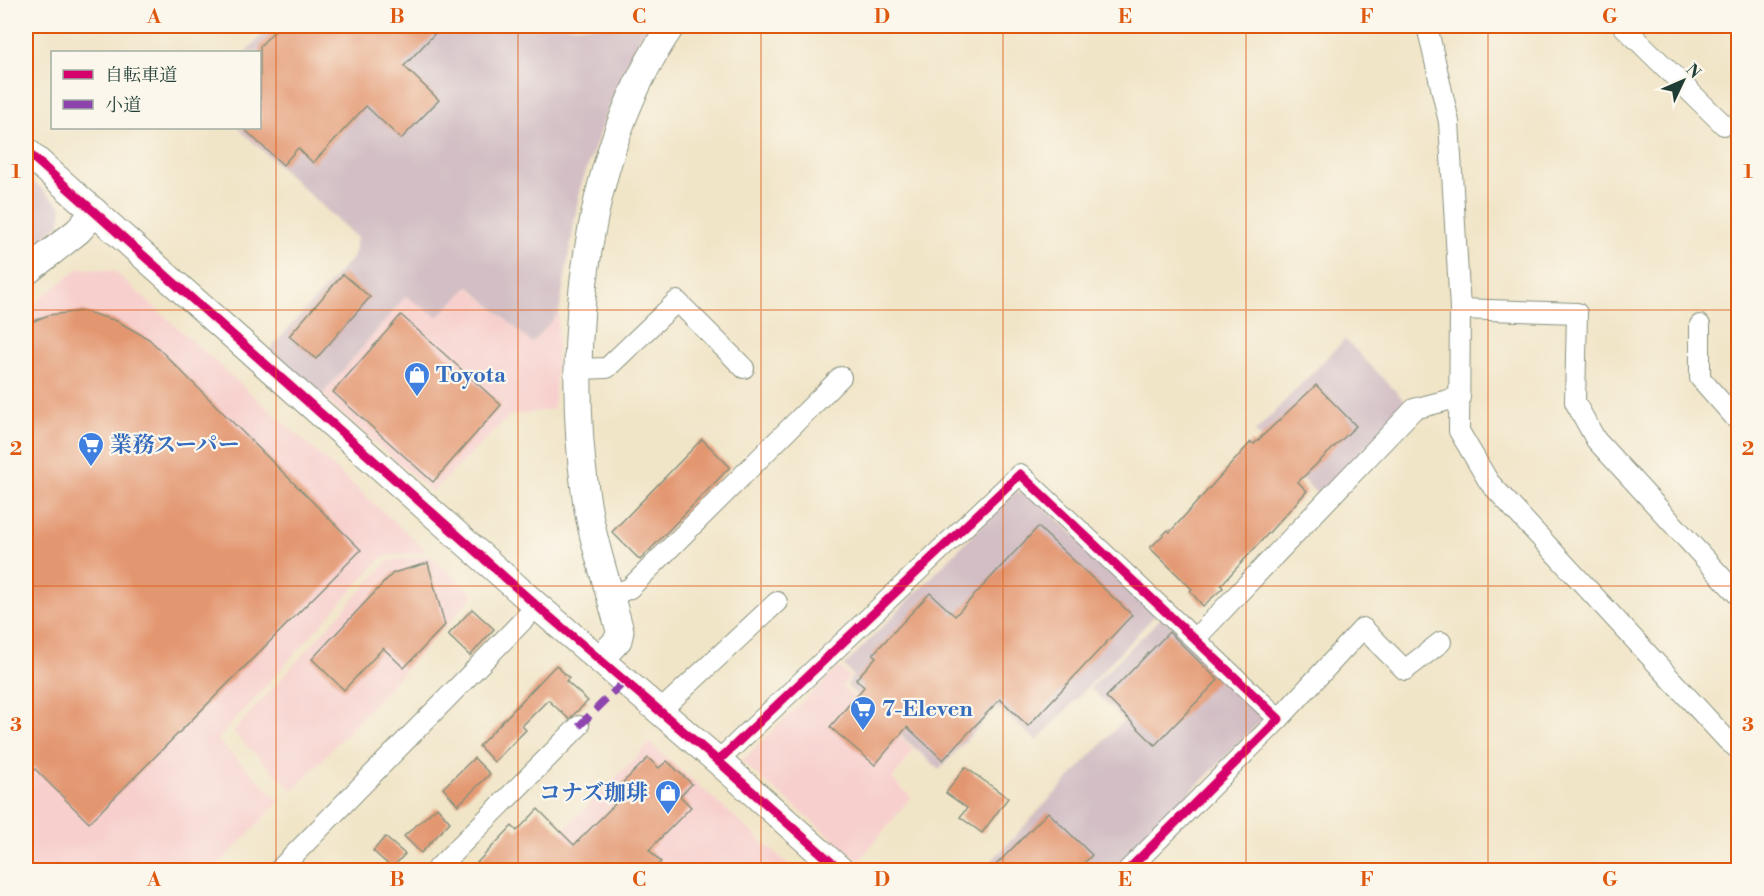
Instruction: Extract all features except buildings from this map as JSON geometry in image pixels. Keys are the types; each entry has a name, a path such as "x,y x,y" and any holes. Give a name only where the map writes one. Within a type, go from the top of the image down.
{"street":[{"path":"600,659 618,640 620,632 585,493 579,431 577,369 580,303 604,176 642,74 671,26"},
{"path":"1427,26 1449,122 1460,309 1460,431 1489,482 1735,740"},
{"path":"1623,26 1724,125"},
{"path":"26,151 537,606 718,761 840,870"},
{"path":"26,272 78,231 95,212"},
{"path":"577,369 607,368 677,301 744,368"},
{"path":"1460,309 1577,313 1575,402 1596,440 1738,595"},
{"path":"1700,325 1700,378 1738,421"},
{"path":"611,596 630,588 840,377"},
{"path":"1196,639 1414,409 1460,397"},
{"path":"718,761 1020,474 1279,719"},
{"path":"660,711 777,602"},
{"path":"279,870 537,606"},
{"path":"1128,870 1279,719 1363,628 1405,670 1441,642"},
{"path":"436,870 579,726"}],"shaded area":[{"path":"271,26 649,26 639,39 607,113 580,188 559,313 532,343 469,286 438,317 406,296 321,396 269,350 354,256 357,238 239,129 261,129 261,51 247,51"},
{"path":"26,175 62,207 60,223 26,250"},
{"path":"80,268 114,271 427,551 382,557 217,740 280,801 214,870 26,870 26,309"},
{"path":"468,286 532,343 559,313 554,409 509,416 432,492 321,396 406,296"},
{"path":"1345,339 1408,404 1318,495 1255,432"},
{"path":"1016,491 1032,495 1157,613 1037,741 997,707 939,770 847,686 853,675 844,666"},
{"path":"429,555 474,595 293,791 233,732 388,561"},
{"path":"1163,616 1259,706 1263,719 1113,870 983,870 1124,720 1090,688"},
{"path":"839,667 850,677 842,687 914,750 892,779 911,797 859,861 741,761"},
{"path":"650,743 795,870 524,870"}],"marked path":[{"path":"579,726 625,681"}],"cycle path":[{"path":"26,151 537,606 718,761 840,870"},
{"path":"718,761 1020,474 1279,719 1128,870"}],"place":[{"name":"Toyota","path":"417,398"},
{"name":"業務スーパー","path":"91,468"},
{"name":"7-Eleven","path":"863,732"},
{"name":"コナズ珈琲","path":"668,816"}]}
